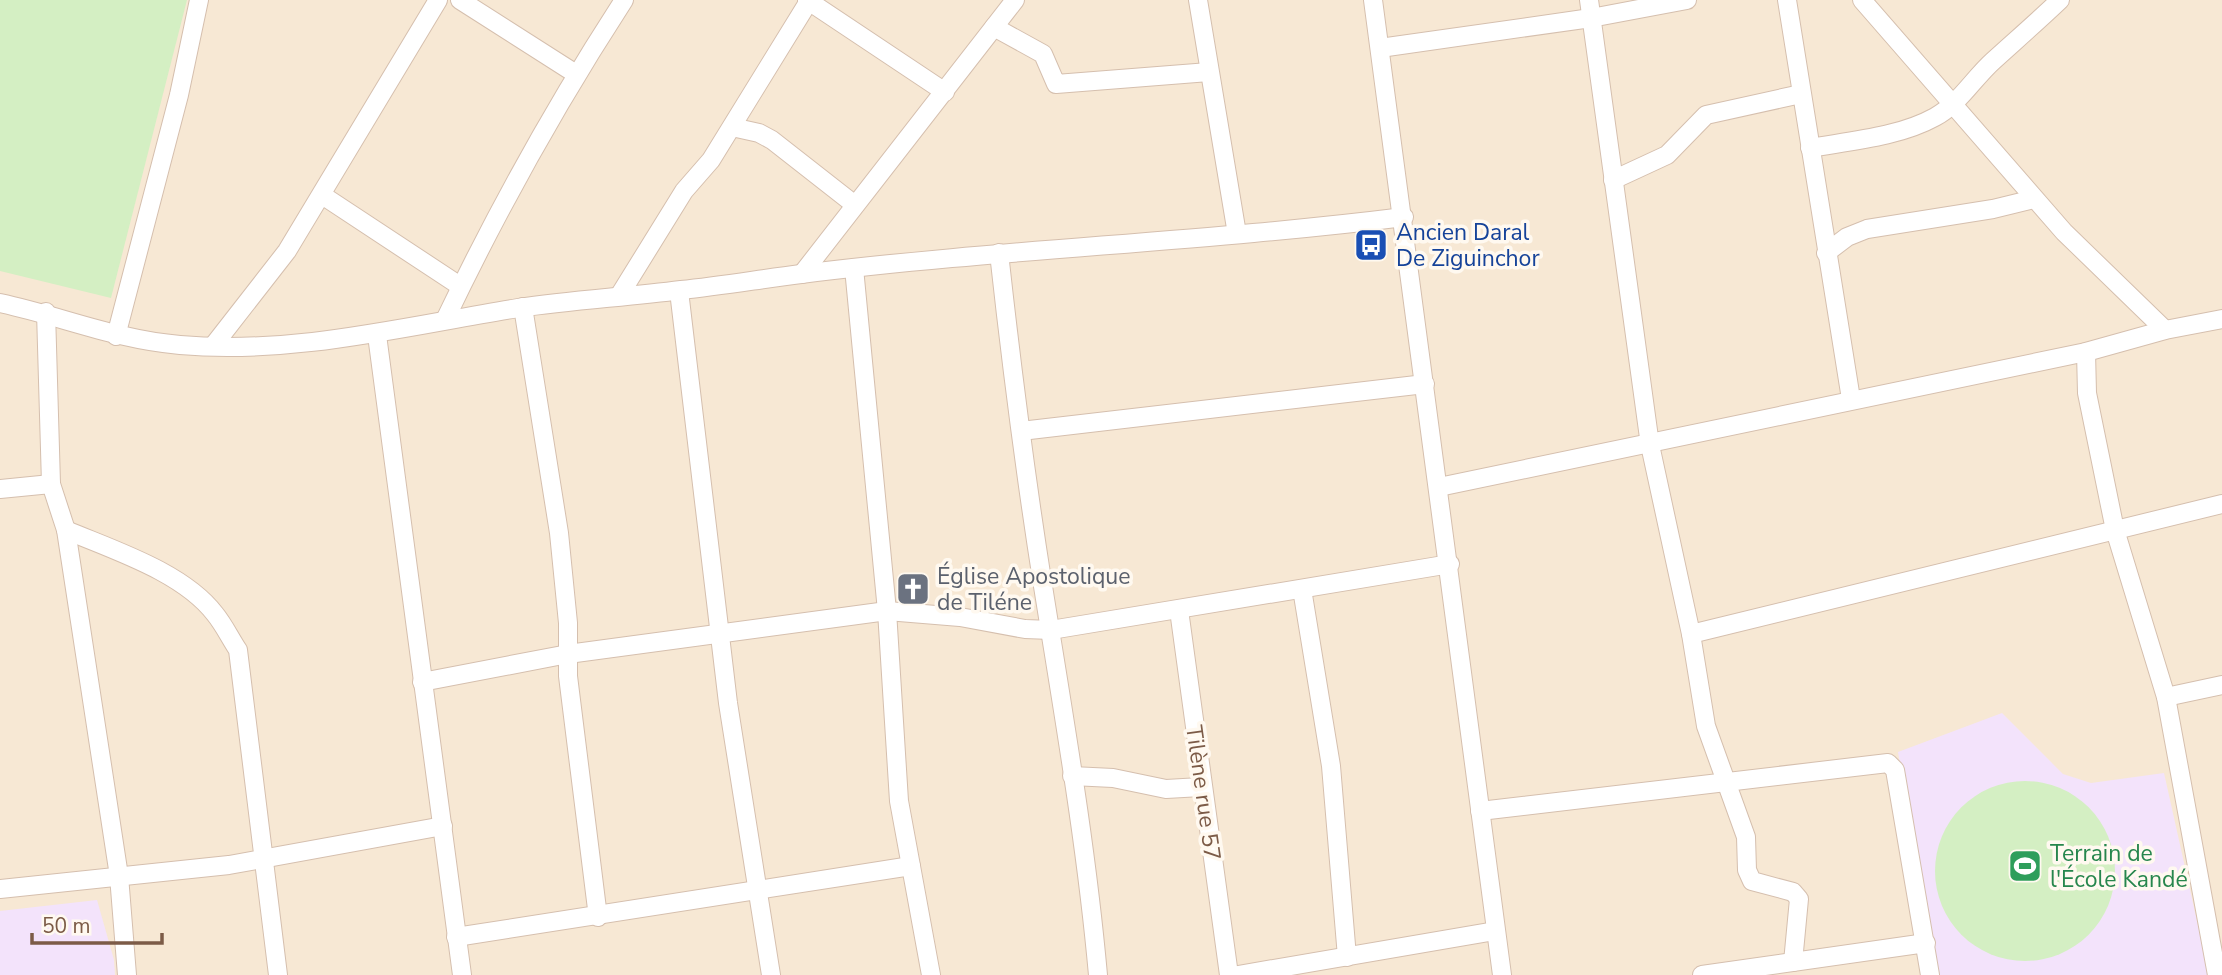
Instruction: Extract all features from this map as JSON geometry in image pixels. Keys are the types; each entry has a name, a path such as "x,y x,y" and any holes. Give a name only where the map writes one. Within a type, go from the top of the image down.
{"street":[{"path":"116,336 176,107 198,0"},
{"path":"213,346 287,251 438,0"},
{"path":"460,0 576,74"},
{"path":"446,320 460,286 576,74 624,0"},
{"path":"803,274 1015,0"},
{"path":"1198,0 1237,234"},
{"path":"1373,0 1450,564 1502,975"},
{"path":"1380,48 1590,9 1687,0"},
{"path":"1787,0 1851,399"},
{"path":"1862,0 1918,61 1951,105 2034,199 2105,274 2165,330"},
{"path":"1810,148 1879,135 1934,117 1951,105 1992,62 2020,40 2060,0"},
{"path":"619,296 684,191 711,160 808,1 945,92"},
{"path":"1590,9 1650,445 1691,634 1706,726 1746,837 1747,870 1752,881 1793,892 1799,899 1793,962"},
{"path":"994,27 1043,54 1056,84 1209,72"},
{"path":"1613,180 1667,155 1706,115 1801,94"},
{"path":"732,127 759,133 772,140 855,205"},
{"path":"322,195 460,286"},
{"path":"1826,253 1847,237 1867,229 1993,209 2034,199"},
{"path":"0,303 46,313 116,336 181,346 306,343 376,335 523,307 679,291 854,268 1404,217"},
{"path":"999,253 1021,431 1090,895 1098,975"},
{"path":"854,268 887,611 893,737 911,866 931,975"},
{"path":"679,291 728,703 771,975"},
{"path":"523,307 559,533 568,676 598,917"},
{"path":"46,313 51,484 66,530 119,876 127,975"},
{"path":"1439,487 2086,352 2165,330 2222,319"},
{"path":"376,335 462,975"},
{"path":"2086,352 2087,393 2116,530 2166,697 2217,975"},
{"path":"1021,431 1425,384"},
{"path":"0,489 51,484"},
{"path":"1691,634 2222,504"},
{"path":"66,530 140,562 185,587 214,612 238,650 278,975"},
{"path":"422,682 568,654 887,611 934,614 1051,631 1450,564"},
{"path":"1302,589 1331,766 1347,957"},
{"name":"Tilène rue 57","path":"1179,610 1201,787 1229,975"},
{"path":"2166,697 2222,685"},
{"path":"1480,811 1886,763 1892,766 1930,975"},
{"path":"1072,775 1114,778 1166,789 1201,787"},
{"path":"0,889 262,859 443,826"},
{"path":"456,937 760,892 864,871 911,866"},
{"path":"1238,975 1495,931"},
{"path":"1702,975 1748,972 1793,962 1926,943"}],"shaded area":[{"path":"0,0 2222,0 2222,975 0,975"},
{"path":"2002,713 2063,774 2091,783 2164,773 2209,975 1938,975 1898,752"},
{"path":"97,900 114,960 115,975 0,975 0,911"}],"green space":[{"path":"0,0 187,0 111,298 0,271"},
{"name":"Terrain de l'École Kandé","path":"2025,781 2059,788 2075,796 2088,808 2100,821 2108,837 2115,871 2108,905 2100,921 2088,934 2075,946 2059,954 2025,961 1991,954 1975,946 1962,934 1950,921 1942,905 1935,871 1942,837 1950,821 1962,808 1975,796 1991,788"}],"place":[{"name":"Ancien Daral De Ziguinchor","path":"1371,245"},
{"name":"Église Apostolique de Tiléne","path":"913,589"},
{"name":"Terrain de l'École Kandé","path":"2025,866"}]}
